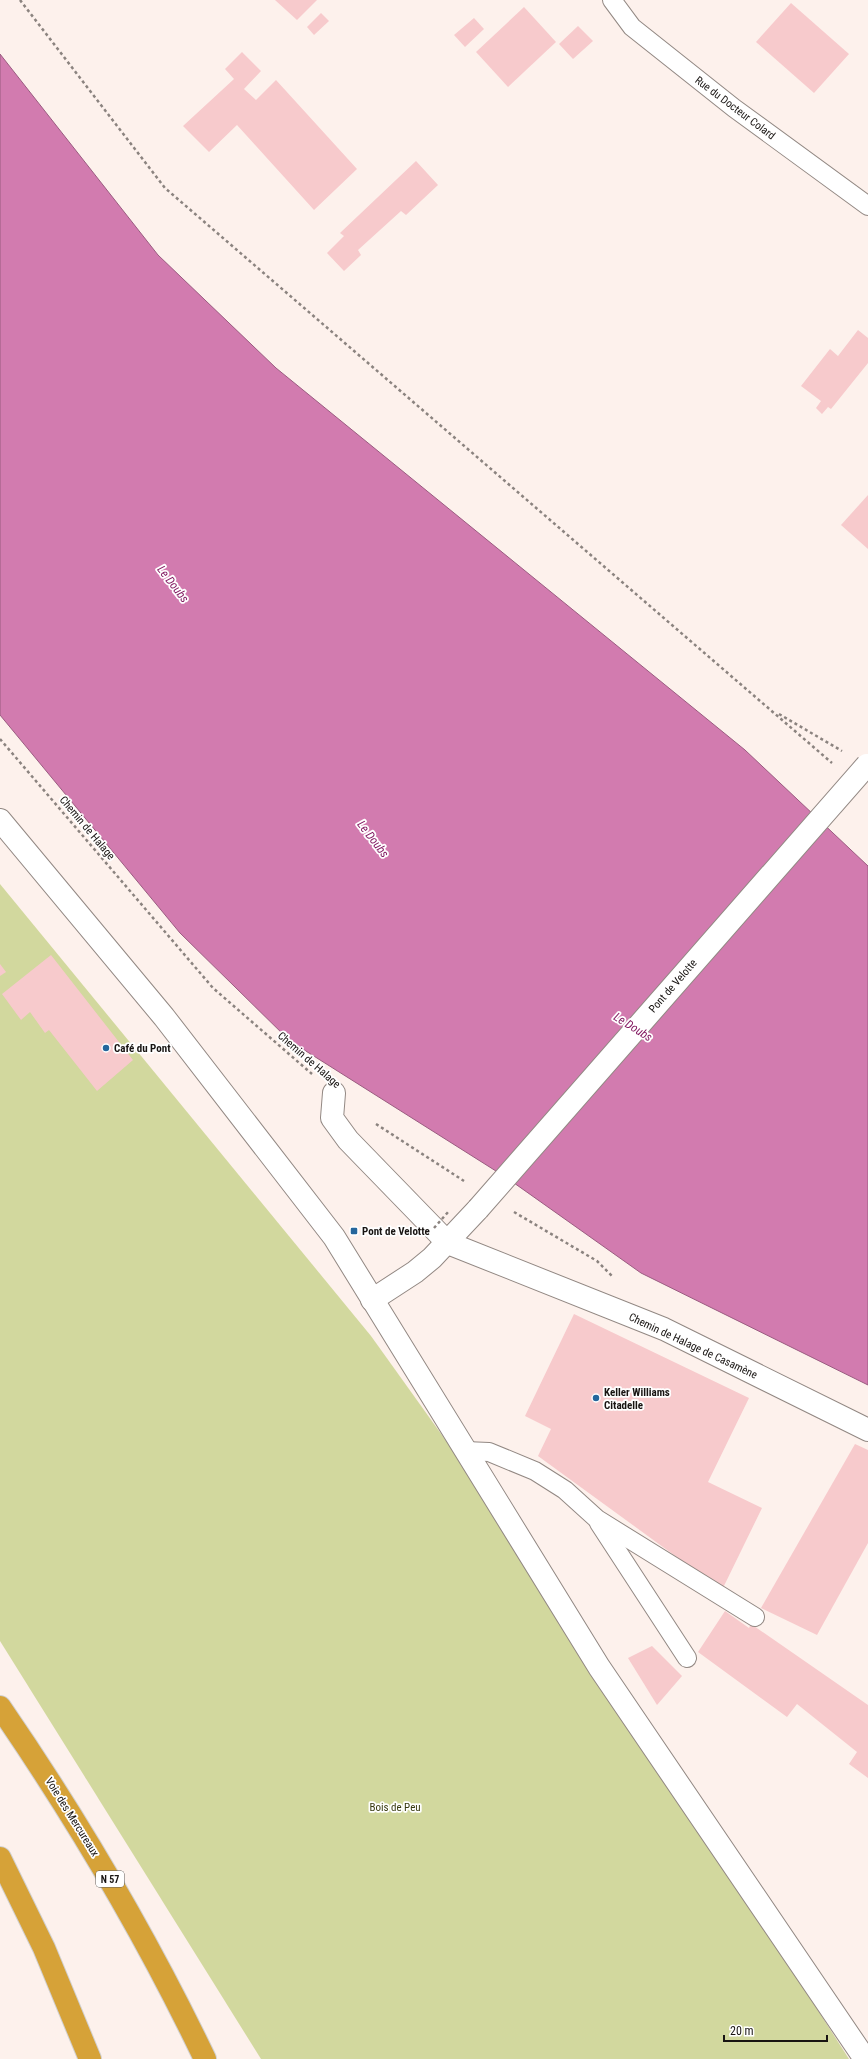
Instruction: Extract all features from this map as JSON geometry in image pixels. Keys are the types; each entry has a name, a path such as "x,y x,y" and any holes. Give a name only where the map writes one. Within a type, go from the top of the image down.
{"highway":[{"name":"Voie des Mercureaux","path":"0,1706 98,1859 161,1971 205,2059"},
{"path":"0,1858 47,1955 90,2059"}],"main road":[{"name":"Pont de Velotte","path":"372,1300 415,1272 448,1243 867,764"},
{"path":"0,820 164,1017 334,1238 599,1667 865,2059"},
{"path":"334,1093 332,1118 348,1140 448,1243"},
{"name":"Chemin de Halage de Casamène","path":"448,1243 664,1329 868,1430"}],"lane":[{"name":"Rue du Docteur Colard","path":"612,0 632,27 638,32 734,108 868,206"},
{"path":"465,1451 489,1452 535,1470 565,1490 597,1519 755,1618"},
{"path":"597,1519 687,1658"}],"path":[{"path":"20,0 165,188 832,763"},
{"path":"773,711 867,764"},
{"name":"Chemin de Halage","path":"0,739 213,988 334,1093"},
{"path":"371,1121 468,1184"},
{"path":"508,1208 597,1261 614,1278"}],"green space":[{"name":"Bois de Peu","path":"0,884 371,1336 525,1551 849,2059 261,2059 0,1641"}],"water":[{"name":"Le Doubs","path":"0,54 158,255 276,368 745,750 868,866 868,1385 641,1273 507,1178 290,1041 180,933 0,715"}],"building":[{"path":"275,0 317,0 297,20"},
{"path":"791,3 849,54 814,93 756,42"},
{"path":"524,7 556,42 508,87 476,52"},
{"path":"321,13 329,21 314,35 307,27"},
{"path":"474,18 484,29 465,47 454,35"},
{"path":"578,26 593,41 573,59 559,44"},
{"path":"242,52 261,71 244,89 256,100 276,80 357,169 314,210 237,125 209,152 183,126 234,79 225,69"},
{"path":"416,161 438,185 406,215 401,211 358,250 361,255 344,271 327,253 344,236 340,233"},
{"path":"858,330 868,338 868,363 831,409 828,407 822,414 816,408 821,401 801,386 830,349 838,356"},
{"path":"868,495 868,549 841,525"},
{"path":"51,955 133,1060 97,1091 49,1030 45,1033 30,1012 21,1020 2,994"},
{"path":"0,964 6,972 0,976"},
{"path":"574,1314 749,1398 708,1482 762,1508 722,1590 538,1456 551,1429 525,1416"},
{"path":"855,1444 868,1450 868,1543 817,1635 761,1608"},
{"path":"725,1611 749,1628 751,1624 868,1705 868,1778 849,1764 857,1752 797,1704 787,1717 698,1652"},
{"path":"652,1646 682,1676 657,1705 628,1658"}],"place":[{"name":"Café du Pont","path":"106,1048"},
{"name":"Pont de Velotte","path":"354,1231"},
{"name":"Keller Williams Citadelle","path":"596,1398"}]}
